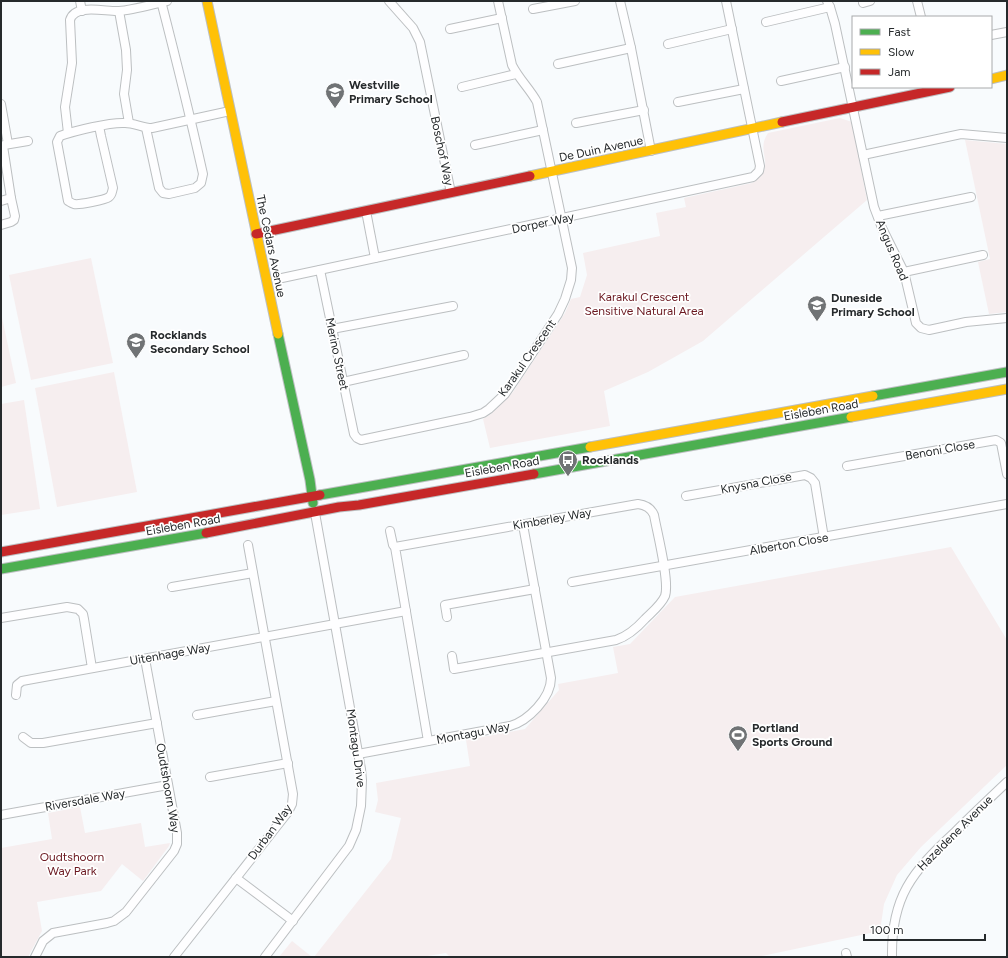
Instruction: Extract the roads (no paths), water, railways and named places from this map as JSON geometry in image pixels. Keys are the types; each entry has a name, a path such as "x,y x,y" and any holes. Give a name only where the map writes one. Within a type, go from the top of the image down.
{"main road":[{"name":"The Cedars Avenue","path":"207,1 295,416 310,480 315,513"},
{"path":"992,78 1007,75"},
{"name":"De Duin Avenue","path":"256,234 752,129 935,88"},
{"name":"Eisleben Road","path":"1,552 1007,372"},
{"name":"Eisleben Road","path":"1,569 1007,389"}],"street":[{"path":"80,1 82,11"},
{"path":"68,133 65,107 72,63 70,20 74,13 97,9 119,11 163,1 203,174 201,183 195,188 169,194 162,193 159,188 146,128"},
{"name":"Boschof Way","path":"389,1 413,28 418,38 451,193"},
{"path":"462,86 516,74 511,61 498,1"},
{"path":"533,9 575,1"},
{"path":"620,1 644,110 651,150"},
{"name":"Dorper Way","path":"282,278 753,177 759,171 760,166 726,1"},
{"path":"917,1 921,16"},
{"path":"766,22 828,4"},
{"name":"Angus Road","path":"828,4 836,24 874,207 904,272 914,319 918,326 929,330 966,322 1007,318"},
{"path":"119,11 126,50 127,70 124,94 129,123"},
{"path":"450,29 502,18"},
{"path":"668,44 732,30"},
{"path":"992,35 1007,32"},
{"path":"558,64 631,48"},
{"path":"781,80 845,67"},
{"name":"Karakul Crescent","path":"357,438 361,440 483,413 505,394 555,319 565,299 571,280 572,268 537,102 533,94 516,74"},
{"path":"678,102 744,89"},
{"path":"1,104 4,145 15,218 11,222 1,225"},
{"path":"576,123 644,110"},
{"path":"100,126 100,136 113,188 109,197 105,199 73,204 68,201 57,142 60,136 68,133 100,126 114,123 129,123 146,128 152,128 230,111"},
{"path":"475,145 543,130"},
{"path":"863,154 962,134 1007,138"},
{"path":"4,145 28,140"},
{"path":"878,216 971,197"},
{"path":"1,201 11,198"},
{"path":"366,211 375,258"},
{"path":"904,272 983,255"},
{"name":"Merino Street","path":"320,270 354,434 357,438"},
{"path":"332,329 453,306"},
{"path":"343,382 464,355"},
{"name":"Benoni Close","path":"847,466 996,440 1000,441 1001,443 1007,474"},
{"name":"Knysna Close","path":"686,496 805,475 811,478 815,483 824,538"},
{"name":"Kimberley Way","path":"395,547 638,504 649,508 654,515 664,566 667,586 666,593 663,601 625,637 616,640 454,669 452,656"},
{"name":"Alberton Close","path":"572,582 1007,504"},
{"name":"Montagu Drive","path":"265,957 345,853 356,830 362,797 362,780 358,754 315,513"},
{"name":"Montagu Way","path":"358,754 510,726 523,721 544,699 549,691 551,678 523,524"},
{"path":"390,531 392,545 395,547 428,741"},
{"name":"Durban Way","path":"174,957 290,808 293,794 248,545"},
{"path":"172,587 253,573"},
{"path":"447,617 445,605 535,589"},
{"path":"1,618 67,607 78,609 83,614 92,668"},
{"name":"Uitenhage Way","path":"16,695 17,685 22,681 406,611"},
{"name":"Oudtshoorn Way","path":"35,957 43,940 53,933 107,923 120,917 126,912 162,868 174,851 178,838 145,659"},
{"path":"197,715 276,701"},
{"path":"22,736 31,743 43,743 157,723"},
{"path":"210,777 288,763"},
{"name":"Hazeldene Avenue","path":"892,957 894,923 901,898 908,884 919,868 935,851 1007,782"},
{"name":"Riversdale Way","path":"1,815 168,785"},
{"path":"236,878 293,921"}],"place":[{"name":"Westville Primary School","path":"335,109"},
{"name":"Duneside Primary School","path":"817,322"},
{"name":"Rocklands Secondary School","path":"136,359"},
{"name":"Rocklands","path":"568,477"},
{"name":"Portland Sports Ground","path":"738,752"}],"park label":[{"name":"Karakul Crescent Sensitive Natural Area","path":"644,304"},
{"name":"Oudtshoorn Way Park","path":"72,864"}]}
